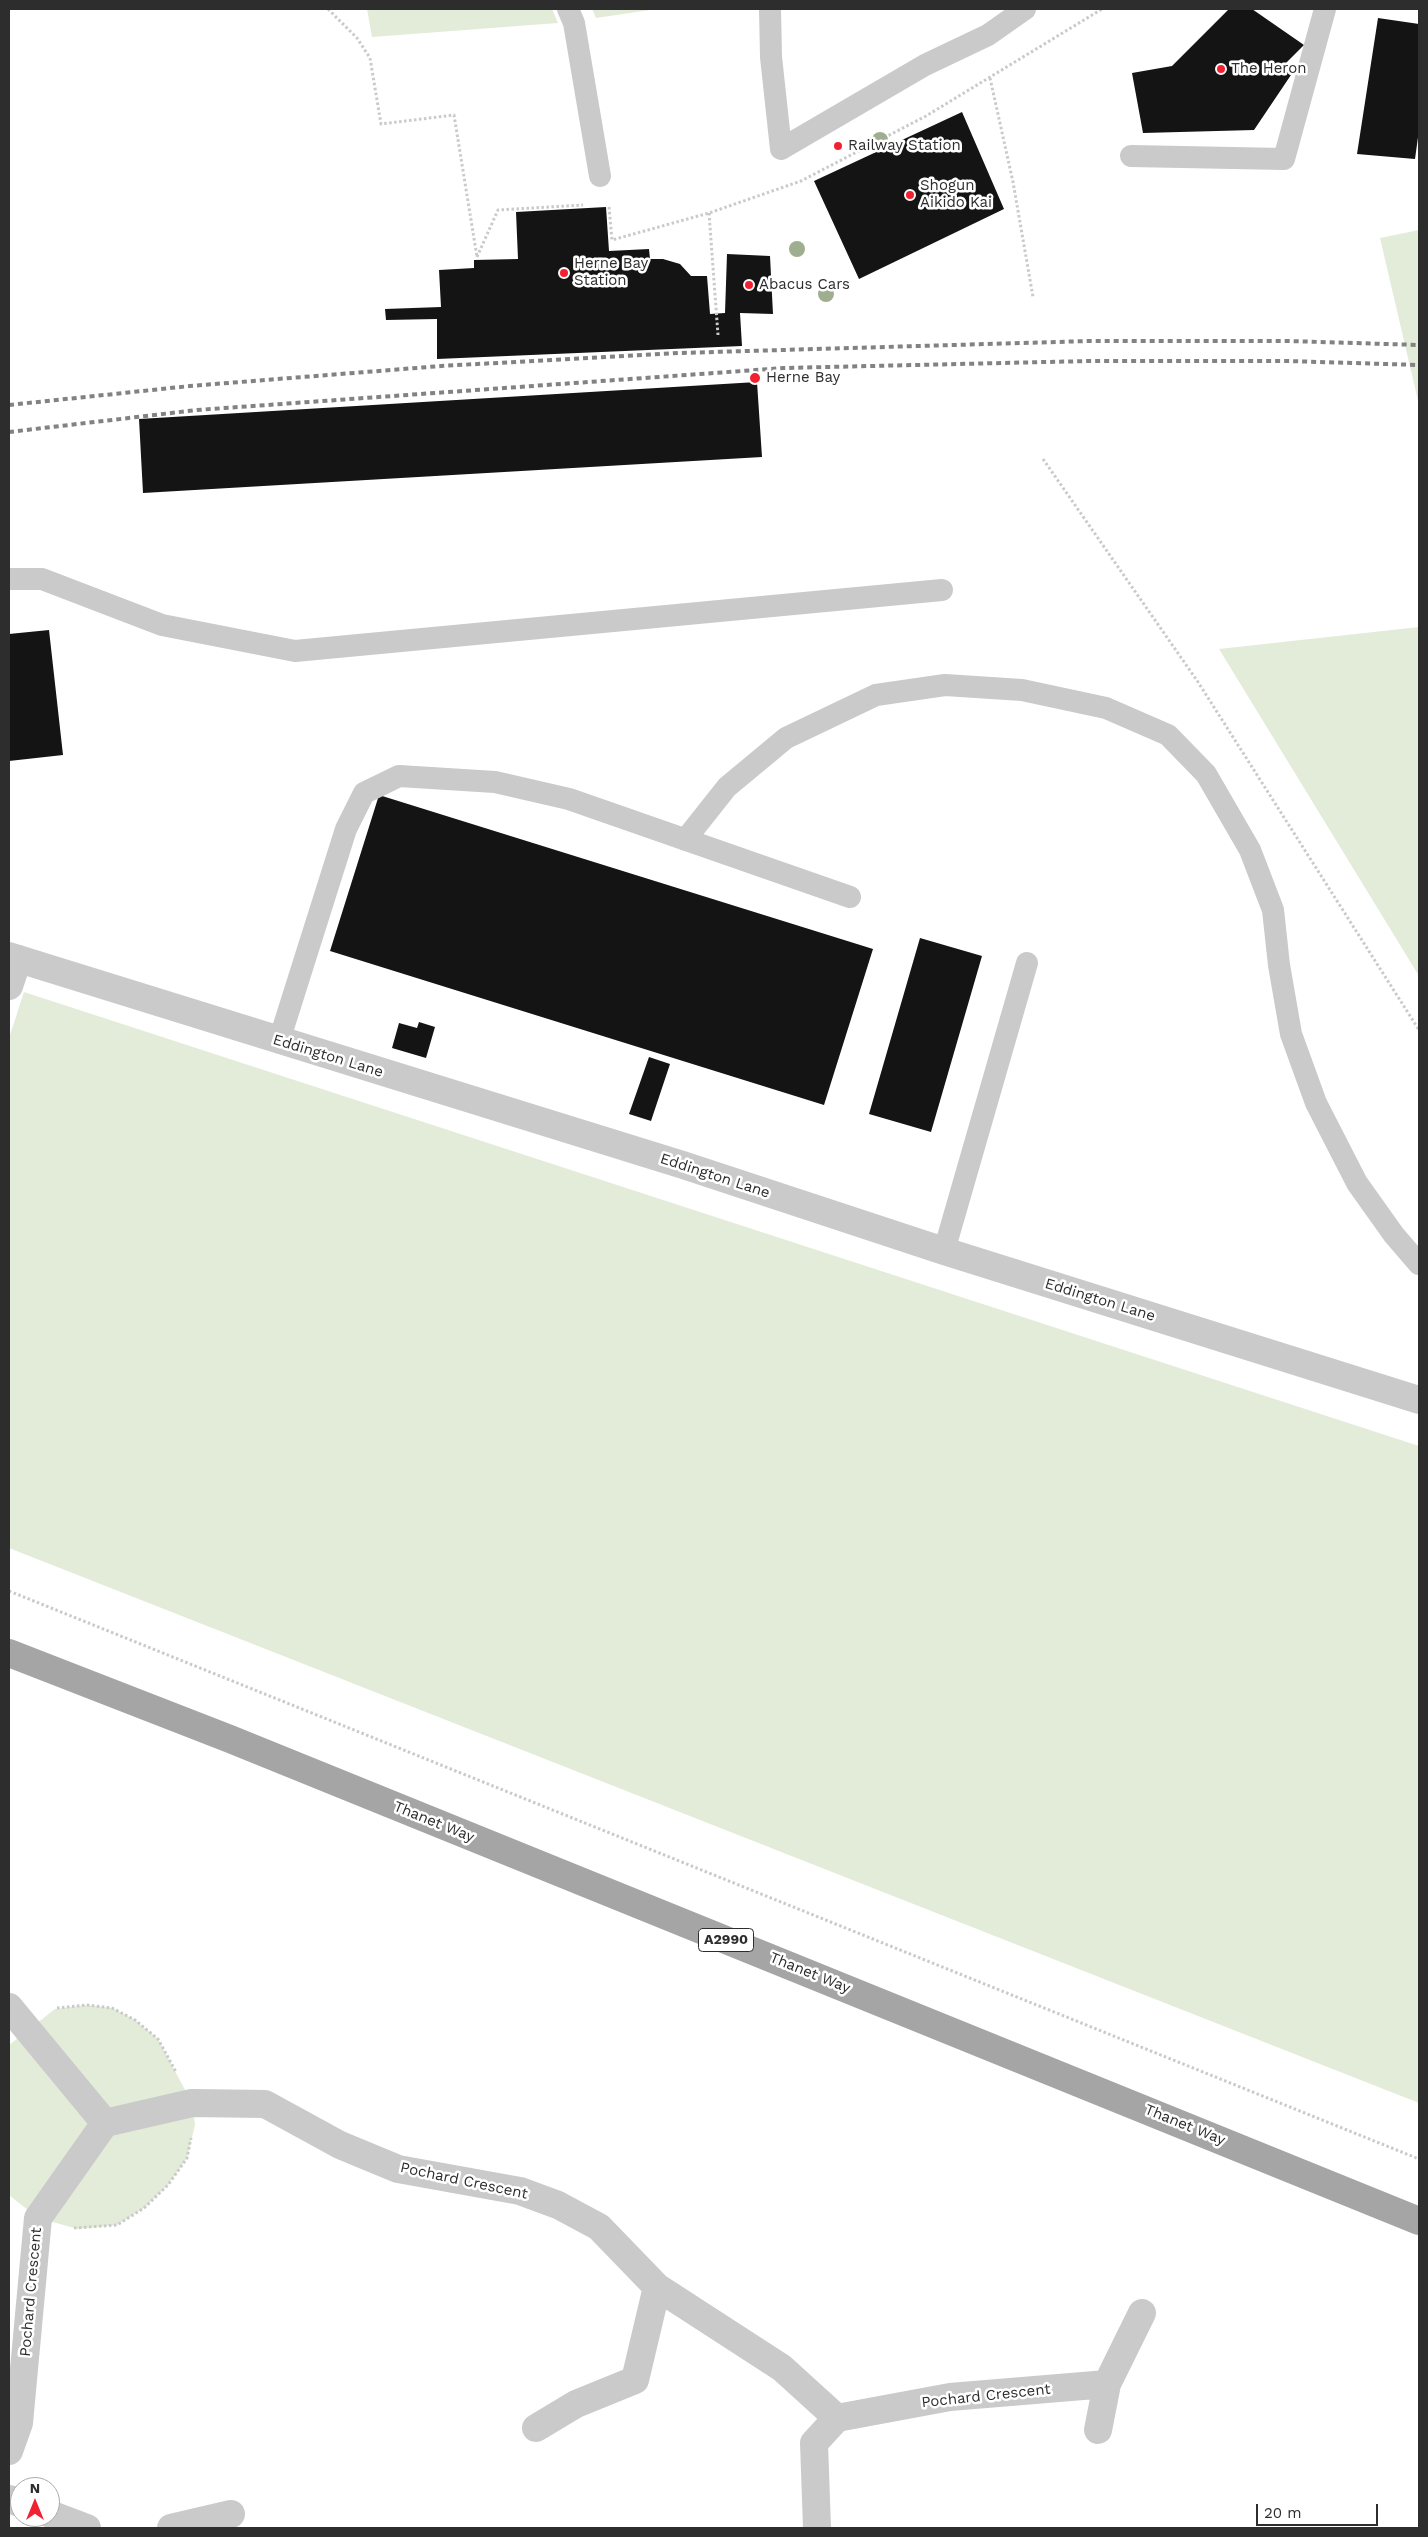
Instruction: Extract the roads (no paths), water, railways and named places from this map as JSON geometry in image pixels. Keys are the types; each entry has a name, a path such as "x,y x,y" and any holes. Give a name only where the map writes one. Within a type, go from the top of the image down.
{"main road":[{"name":"Thanet Way","path":"17,1654 1419,2220"}],"street":[{"name":"Eddington Lane","path":"14,957 683,1166 944,1251 1419,1400"},
{"path":"9,986 14,957"},
{"path":"9,2006 104,2123"},
{"name":"Pochard Crescent","path":"9,2451 19,2423 38,2218 104,2123 192,2103 265,2104 340,2145 398,2169 520,2190 558,2205 600,2227 658,2287 782,2368 837,2418 950,2397 1107,2384"},
{"path":"536,2428 576,2404 635,2380 658,2287"},
{"path":"1098,2430 1107,2384 1142,2312"},
{"path":"817,2528 814,2443 837,2418"},
{"path":"171,2528 231,2514"},
{"path":"60,2518 88,2528"}],"lane":[{"path":"568,9 574,22 600,176"},
{"path":"770,9 770,57 781,149 925,66 988,36 1025,9"},
{"path":"1131,156 1284,159 1325,9"},
{"path":"9,580 42,579 162,625 295,651 942,590"},
{"path":"685,840 728,786 786,738 876,695 946,685 1022,690 1106,708 1168,735 1206,774 1250,850 1273,910 1279,965 1292,1034 1316,1103 1357,1183 1394,1235 1419,1264"},
{"path":"280,1041 346,830 364,793 399,776 495,782 569,800 850,897"},
{"path":"944,1251 1027,963"}],"railway":[{"path":"9,405 190,386 441,366 679,353 1090,341 1288,341 1419,345"},
{"path":"9,432 197,410 784,368 1090,361 1287,361 1419,365"}],"place":[{"name":"The Heron","path":"1221,69"},
{"name":"Railway Station","path":"838,146"},
{"name":"Shogun Aikido Kai","path":"910,195"},
{"name":"Herne Bay Station","path":"564,273"},
{"name":"Abacus Cars","path":"749,285"},
{"name":"Herne Bay","path":"755,378"}]}
